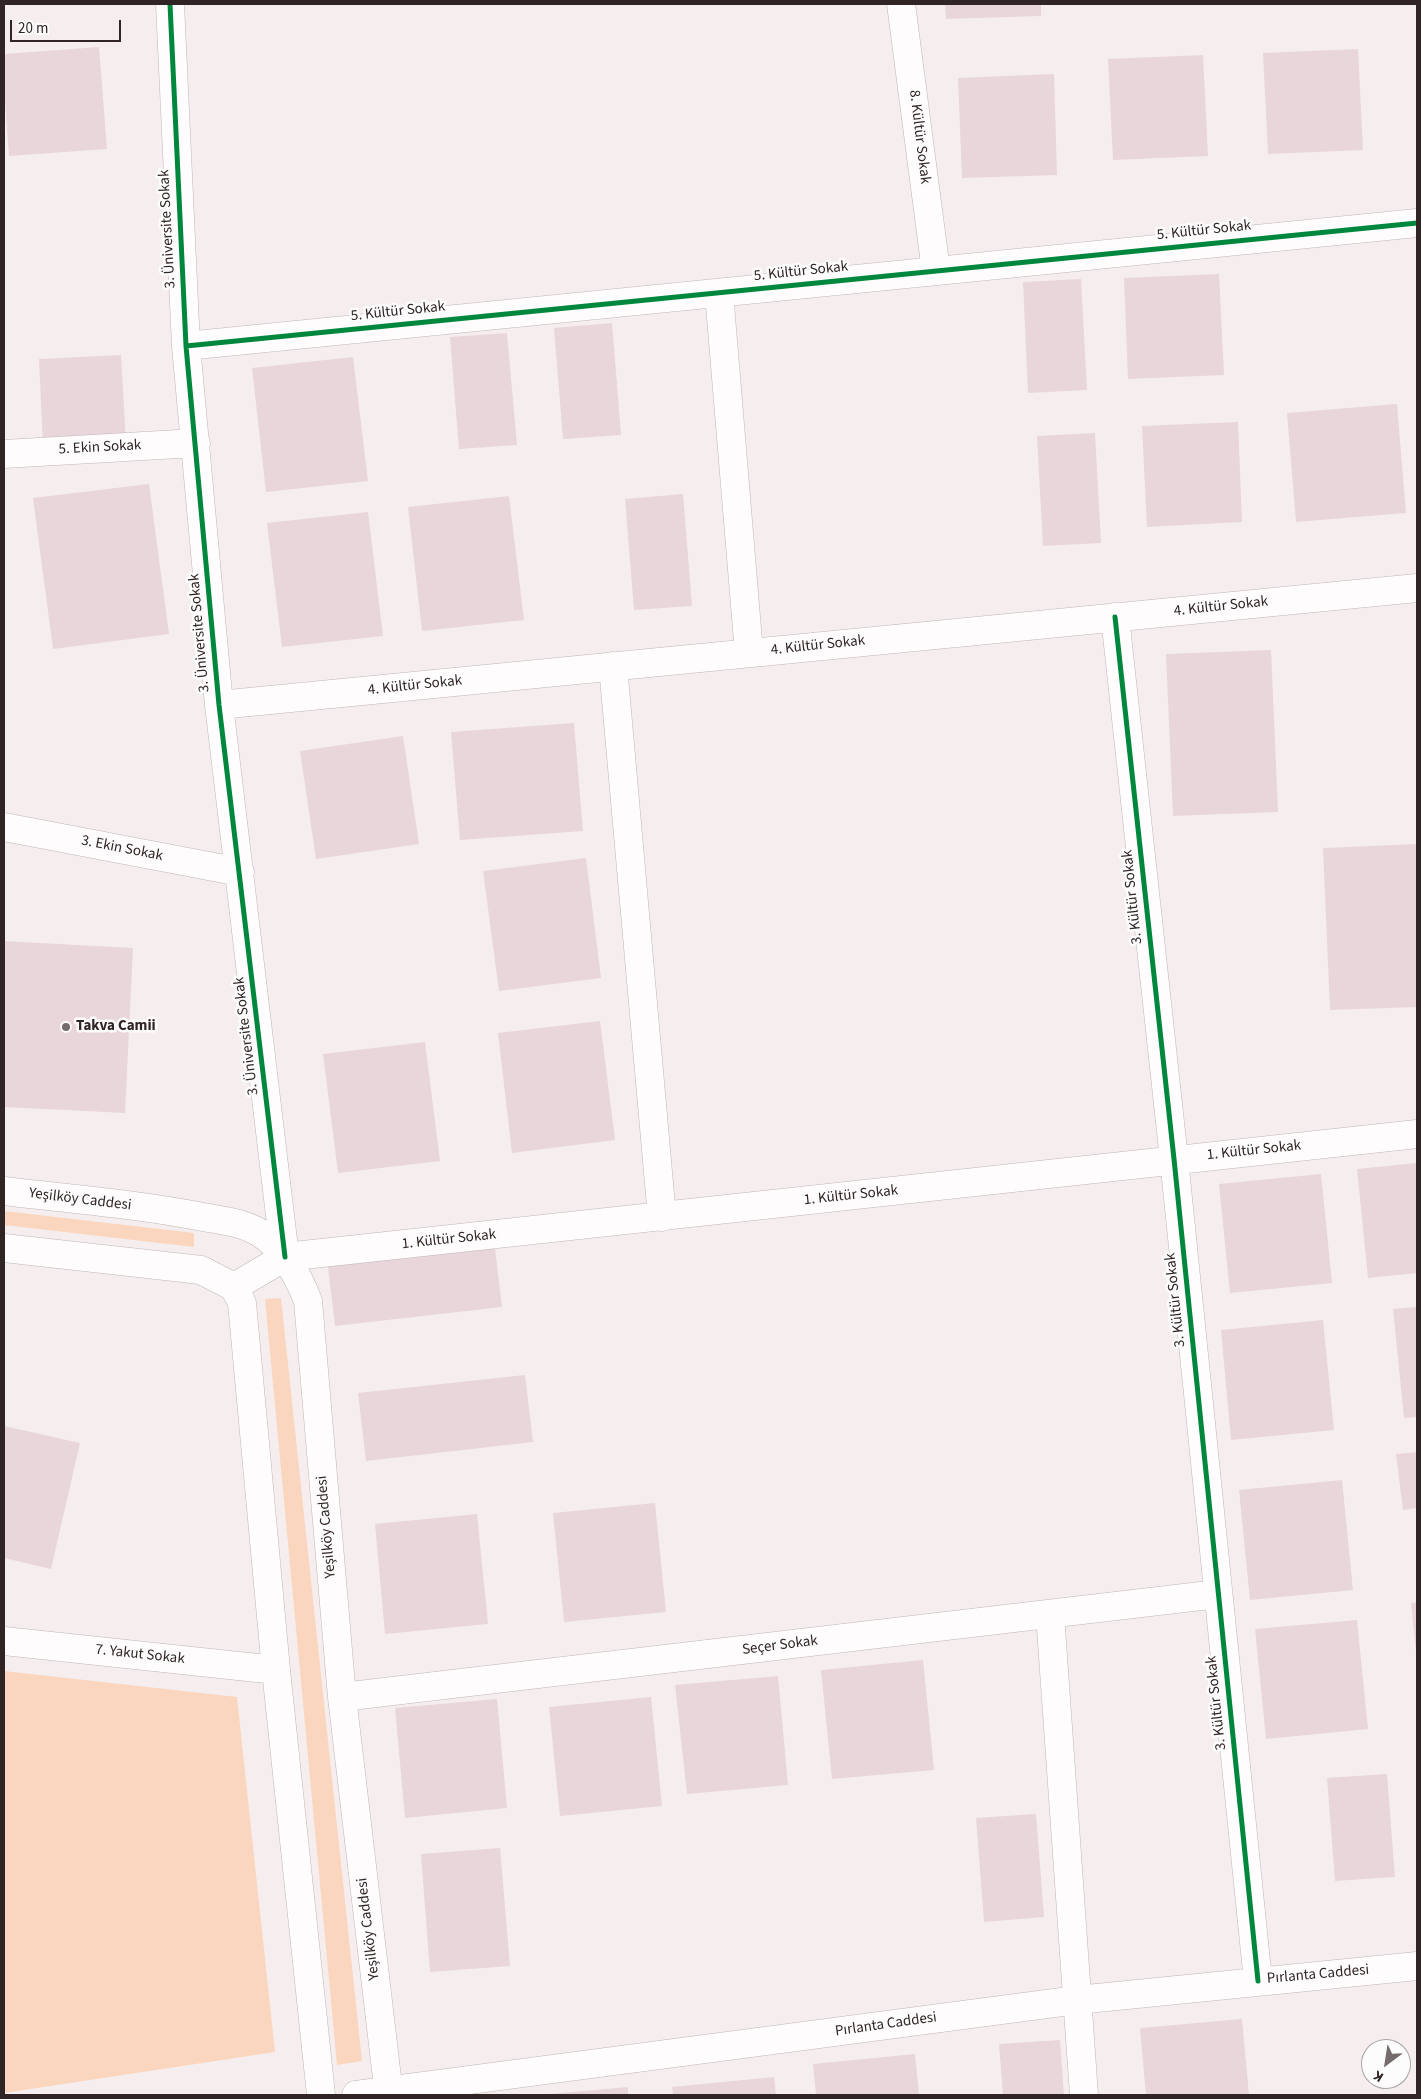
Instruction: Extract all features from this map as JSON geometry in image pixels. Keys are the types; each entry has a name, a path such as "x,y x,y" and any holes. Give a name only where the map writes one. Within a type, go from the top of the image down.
{"street":[{"name":"3. Üniversite Sokak","path":"170,4 186,346 219,705 285,1257"},
{"name":"8. Kültür Sokak","path":"902,4 936,271"},
{"name":"5. Kültür Sokak","path":"186,346 1417,223"},
{"path":"719,293 749,653"},
{"name":"5. Ekin Sokak","path":"4,454 196,443"},
{"name":"4. Kültür Sokak","path":"219,705 1417,588"},
{"name":"3. Kültür Sokak","path":"1115,617 1174,1160 1258,1981"},
{"path":"613,666 662,1218"},
{"name":"3. Ekin Sokak","path":"4,827 240,872"},
{"name":"1. Kültür Sokak","path":"285,1257 662,1218 1417,1134"},
{"name":"Yeşilköy Caddesi","path":"4,1191 172,1211 247,1226 268,1238 285,1257 299,1279 308,1301 342,1697 389,2094"},
{"path":"4,1248 201,1270 234,1287 242,1303 276,1670 321,2095"},
{"path":"234,1287 285,1257"},
{"name":"Seçer Sokak","path":"342,1697 1218,1594"},
{"path":"1050,1614 1084,2095"},
{"name":"7. Yakut Sokak","path":"4,1641 276,1670"},
{"name":"Pırlanta Caddesi","path":"356,2095 389,2094 1077,2000 1417,1966"}],"shaded area":[{"path":"4,1211 194,1233 194,1247 4,1225"},
{"path":"281,1298 362,2061 337,2065 265,1299"},
{"path":"4,1671 237,1697 275,2052 4,2093"}],"building":[{"path":"945,4 1041,4 1041,16 946,19"},
{"path":"99,47 107,149 9,156 4,87 4,54"},
{"path":"1358,49 1363,150 1268,154 1263,53"},
{"path":"1203,55 1208,156 1113,160 1108,59"},
{"path":"1054,74 1057,175 962,178 958,78"},
{"path":"1219,274 1224,375 1128,379 1124,278"},
{"path":"1081,279 1087,390 1028,393 1023,282"},
{"path":"612,323 621,435 563,439 554,328"},
{"path":"507,333 517,445 459,449 450,337"},
{"path":"121,355 126,442 43,446 39,359"},
{"path":"353,357 368,481 266,492 252,368"},
{"path":"1397,404 1406,513 1296,522 1287,413"},
{"path":"1238,422 1242,522 1147,527 1142,426"},
{"path":"1095,433 1101,543 1043,546 1037,436"},
{"path":"149,484 169,634 53,649 33,498"},
{"path":"683,494 692,606 634,610 625,499"},
{"path":"509,496 524,620 422,631 408,507"},
{"path":"368,512 383,636 282,647 267,523"},
{"path":"1271,650 1278,812 1173,816 1166,654"},
{"path":"574,723 583,831 460,840 451,732"},
{"path":"403,736 419,844 316,859 300,751"},
{"path":"1417,844 1417,1007 1330,1010 1323,848"},
{"path":"586,858 601,978 499,991 483,871"},
{"name":"Takva Camii","path":"4,941 133,948 125,1113 4,1107"},
{"path":"600,1021 615,1140 512,1153 498,1033"},
{"path":"425,1042 440,1161 338,1173 323,1054"},
{"path":"1417,1163 1417,1273 1368,1278 1357,1169"},
{"path":"1321,1174 1332,1283 1230,1293 1219,1184"},
{"path":"494,1240 502,1307 335,1326 327,1259"},
{"path":"1417,1307 1417,1417 1404,1418 1393,1309"},
{"path":"1323,1320 1334,1430 1231,1440 1221,1330"},
{"path":"525,1375 533,1442 366,1461 358,1393"},
{"path":"4,1426 80,1443 51,1569 4,1558"},
{"path":"1417,1452 1417,1508 1403,1510 1396,1454"},
{"path":"1342,1480 1353,1590 1250,1600 1239,1490"},
{"path":"655,1503 666,1612 564,1622 553,1513"},
{"path":"477,1514 488,1624 385,1634 375,1524"},
{"path":"1417,1602 1417,1652 1416,1652 1411,1603"},
{"path":"1357,1620 1368,1729 1266,1739 1255,1629"},
{"path":"923,1660 934,1770 832,1779 821,1670"},
{"path":"778,1676 788,1785 687,1794 675,1685"},
{"path":"651,1697 662,1806 560,1816 549,1707"},
{"path":"497,1699 507,1808 405,1818 395,1708"},
{"path":"1387,1774 1395,1877 1335,1881 1327,1778"},
{"path":"1036,1814 1044,1917 984,1922 976,1818"},
{"path":"500,1848 510,1966 430,1972 421,1854"},
{"path":"1242,2019 1249,2095 1146,2095 1140,2028"},
{"path":"1060,2040 1064,2095 1003,2095 999,2044"},
{"path":"915,2054 919,2095 816,2095 813,2064"},
{"path":"774,2077 776,2095 673,2095 672,2087"},
{"path":"628,2087 628,2095 550,2095 550,2094"}],"cycle path":[{"path":"170,4 186,346 219,705 285,1257"},
{"path":"186,346 1417,223"},
{"path":"1115,617 1174,1159 1258,1981"}],"place":[{"name":"Takva Camii","path":"66,1027"}]}
